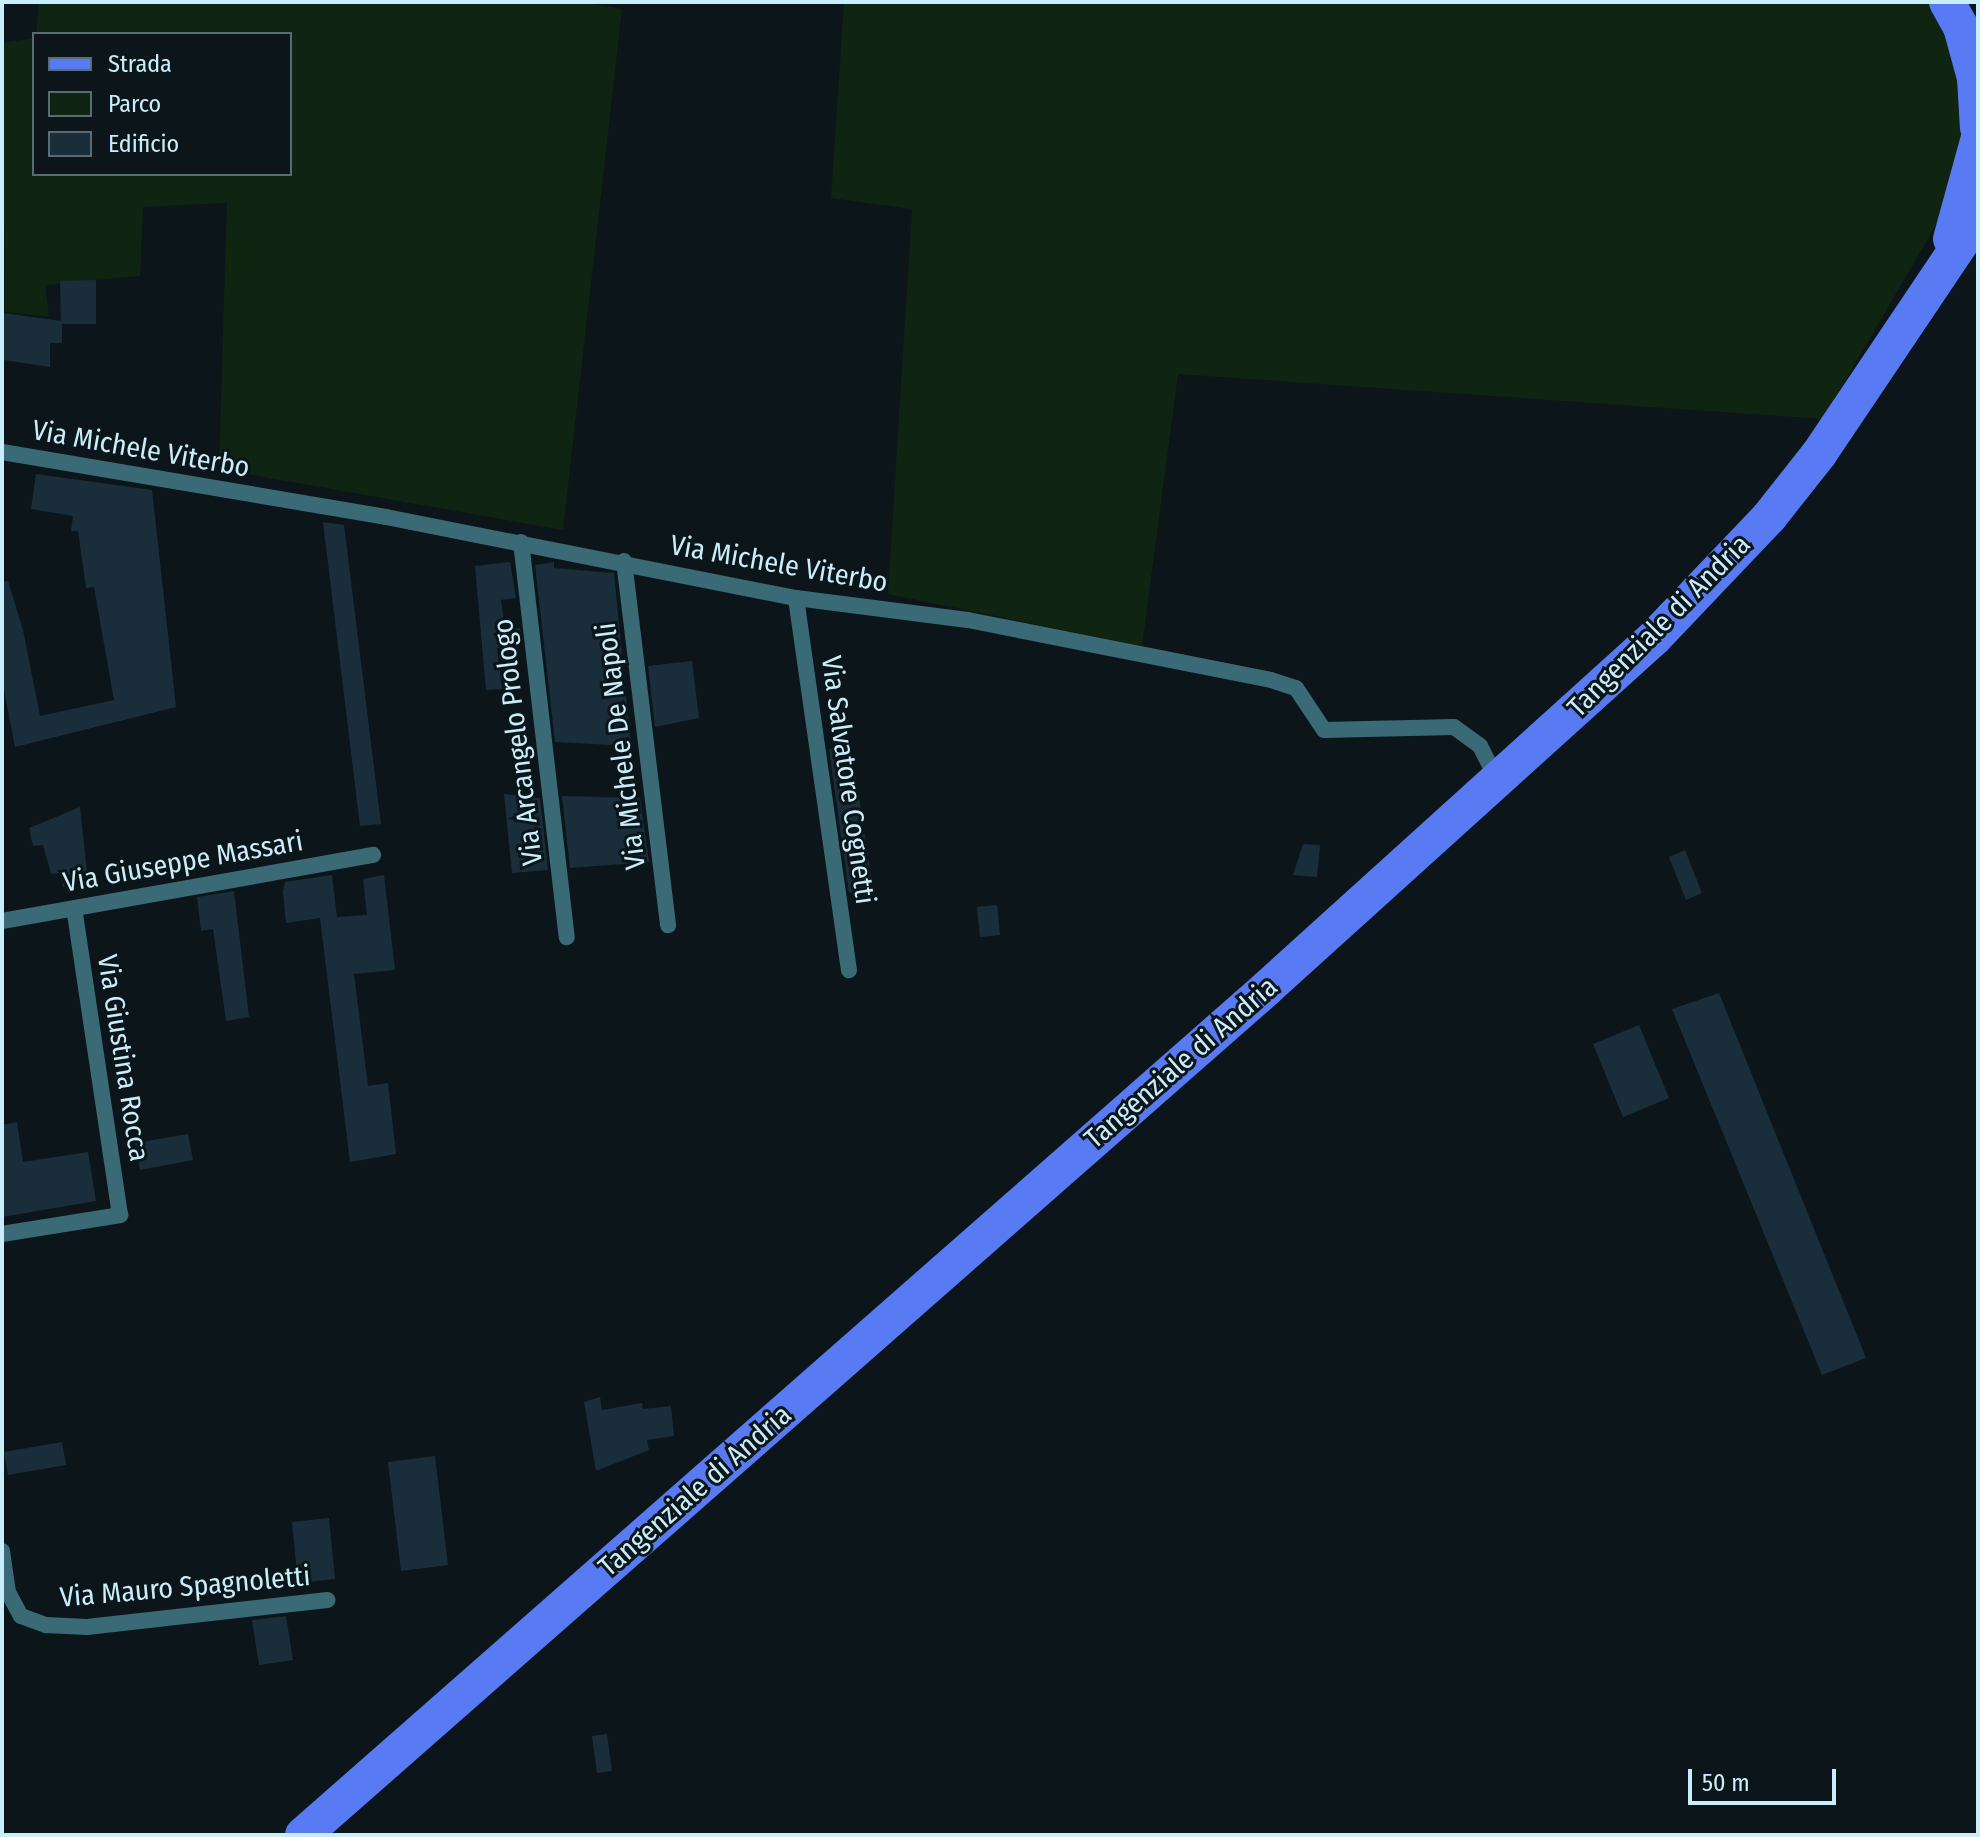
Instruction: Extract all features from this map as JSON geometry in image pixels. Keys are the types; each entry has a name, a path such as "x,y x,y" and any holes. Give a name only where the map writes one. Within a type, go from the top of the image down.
{"main road":[{"path":"1947,2 1961,27 1975,78 1978,128"},
{"path":"1915,313 1940,274 1978,141"},
{"name":"Tangenziale di Andria","path":"303,1835 1498,781 1654,638 1770,516 1915,313 1978,217"}],"street":[{"name":"Via Michele Viterbo","path":"2,452 521,542 796,598 968,620 1271,680 1296,688 1324,730 1454,727 1480,746 1498,781"},
{"name":"Via Arcangelo Prologo","path":"521,542 567,937"},
{"name":"Via Michele De Napoli","path":"624,561 668,925"},
{"name":"Via Salvatore Cognetti","path":"796,598 849,970"},
{"name":"Via Giuseppe Massari","path":"2,921 373,855"},
{"name":"Via Giustina Rocca","path":"2,1234 120,1215 74,908"},
{"name":"Via Mauro Spagnoletti","path":"2,1551 8,1592 21,1616 46,1625 87,1627 327,1600"}],"green space":[{"path":"39,2 581,2 622,9 563,530 219,469 227,203 143,207 140,276 45,285 49,316 5,312 2,43 32,38 32,176 292,176 292,32 36,32"},
{"path":"844,2 1938,2 1971,136 1950,201 1823,419 1178,374 1142,646 888,594 912,209 831,198"}],"building":[{"path":"96,280 96,324 62,324 62,343 50,343 50,367 4,360 3,313 61,321 60,281"},
{"path":"36,474 152,490 176,707 15,747 2,679 2,582 8,581 23,630 40,716 114,700 94,587 86,588 78,531 71,531 73,516 31,509"},
{"path":"323,522 344,525 381,824 360,826"},
{"path":"510,562 516,598 501,600 505,629 520,628 522,645 497,648 502,689 486,690 475,566"},
{"path":"554,562 554,568 614,573 631,746 555,742 535,565"},
{"path":"692,661 699,718 655,727 648,666"},
{"path":"851,745 873,889 849,893 829,749"},
{"path":"504,794 540,798 548,870 512,873"},
{"path":"562,796 640,798 649,862 570,868"},
{"path":"80,807 88,881 63,887 61,873 51,874 43,845 33,846 29,828"},
{"path":"1303,844 1320,845 1317,877 1293,875"},
{"path":"1685,850 1702,893 1686,900 1669,857"},
{"path":"332,875 337,917 367,915 363,879 384,875 395,970 354,974 368,1086 388,1083 396,1154 350,1162 320,918 286,923 283,892 285,882"},
{"path":"234,891 249,1017 226,1021 213,929 201,931 197,897"},
{"path":"997,905 1000,935 980,937 977,907"},
{"path":"1719,993 1866,1358 1822,1375 1672,1009"},
{"path":"1639,1025 1669,1098 1623,1117 1593,1044"},
{"path":"17,1122 23,1162 88,1152 96,1201 2,1217 2,1125"},
{"path":"188,1134 193,1160 140,1170 135,1143"},
{"path":"600,1397 602,1410 642,1403 643,1409 671,1406 674,1436 647,1440 649,1450 596,1471 584,1402"},
{"path":"62,1442 66,1465 8,1475 4,1452"},
{"path":"435,1456 448,1565 401,1571 388,1462"},
{"path":"329,1518 335,1579 298,1583 292,1522"},
{"path":"286,1616 293,1660 259,1665 252,1620"},
{"path":"607,1734 612,1771 597,1773 592,1736"}]}
